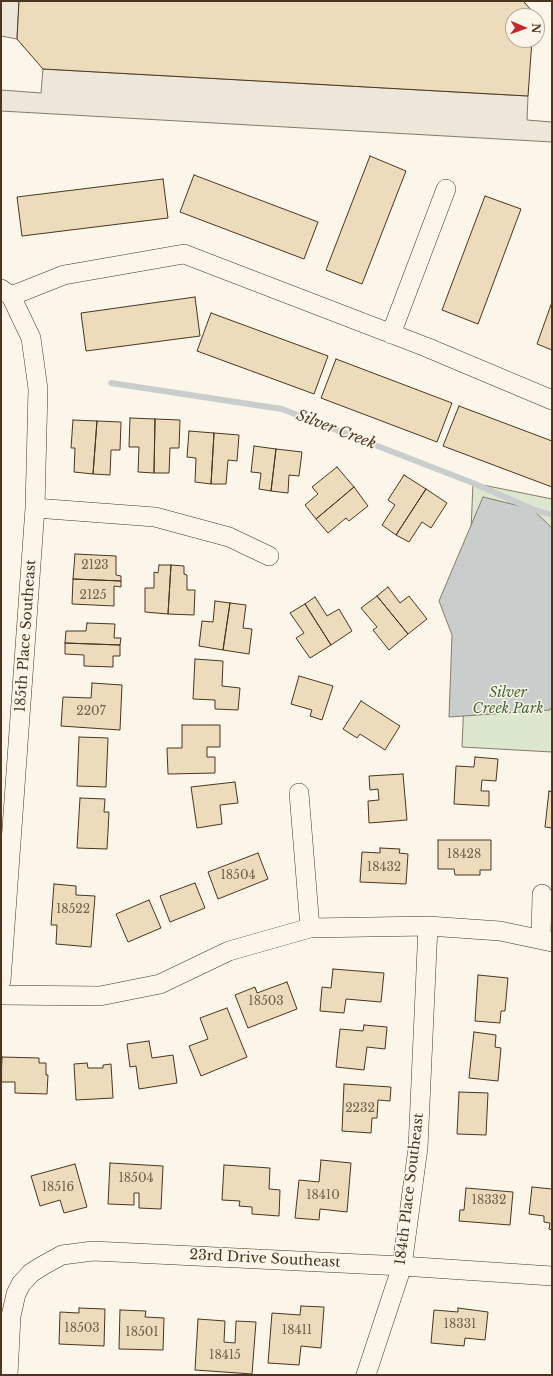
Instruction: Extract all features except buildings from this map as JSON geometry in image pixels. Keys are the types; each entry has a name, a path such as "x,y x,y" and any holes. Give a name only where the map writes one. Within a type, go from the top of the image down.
{"street":[{"path":"391,334 446,189"},
{"path":"6,292 64,275 184,254 426,347 552,400"},
{"name":"185th Place Southeast","path":"1,981 35,508 38,389 31,338 6,292"},
{"path":"35,508 155,517 229,537 269,556"},
{"path":"299,793 310,928"},
{"path":"1,995 100,996 160,984 229,951 310,928 428,926 500,932 546,941 542,894"},
{"name":"184th Place Southeast","path":"366,1375 402,1266 418,1148 428,926"},
{"name":"23rd Drive Southeast","path":"8,1375 11,1316 16,1294 21,1284 30,1273 62,1255 93,1250 402,1266 552,1276"}],"green space":[{"name":"Silver Creek Park","path":"473,483 552,499 552,752 462,747"}],"shaded area":[{"path":"1,1 19,1 17,39 1,36"},
{"path":"43,69 528,96 527,120 552,122 552,142 1,111 1,90 41,93"},
{"name":"Silver Creek Park","path":"483,497 532,509 552,528 552,706 550,710 449,717 452,635 439,601"}],"waterway":[{"name":"Silver Creek","path":"111,383 282,409 473,483 532,509 552,515"}]}
